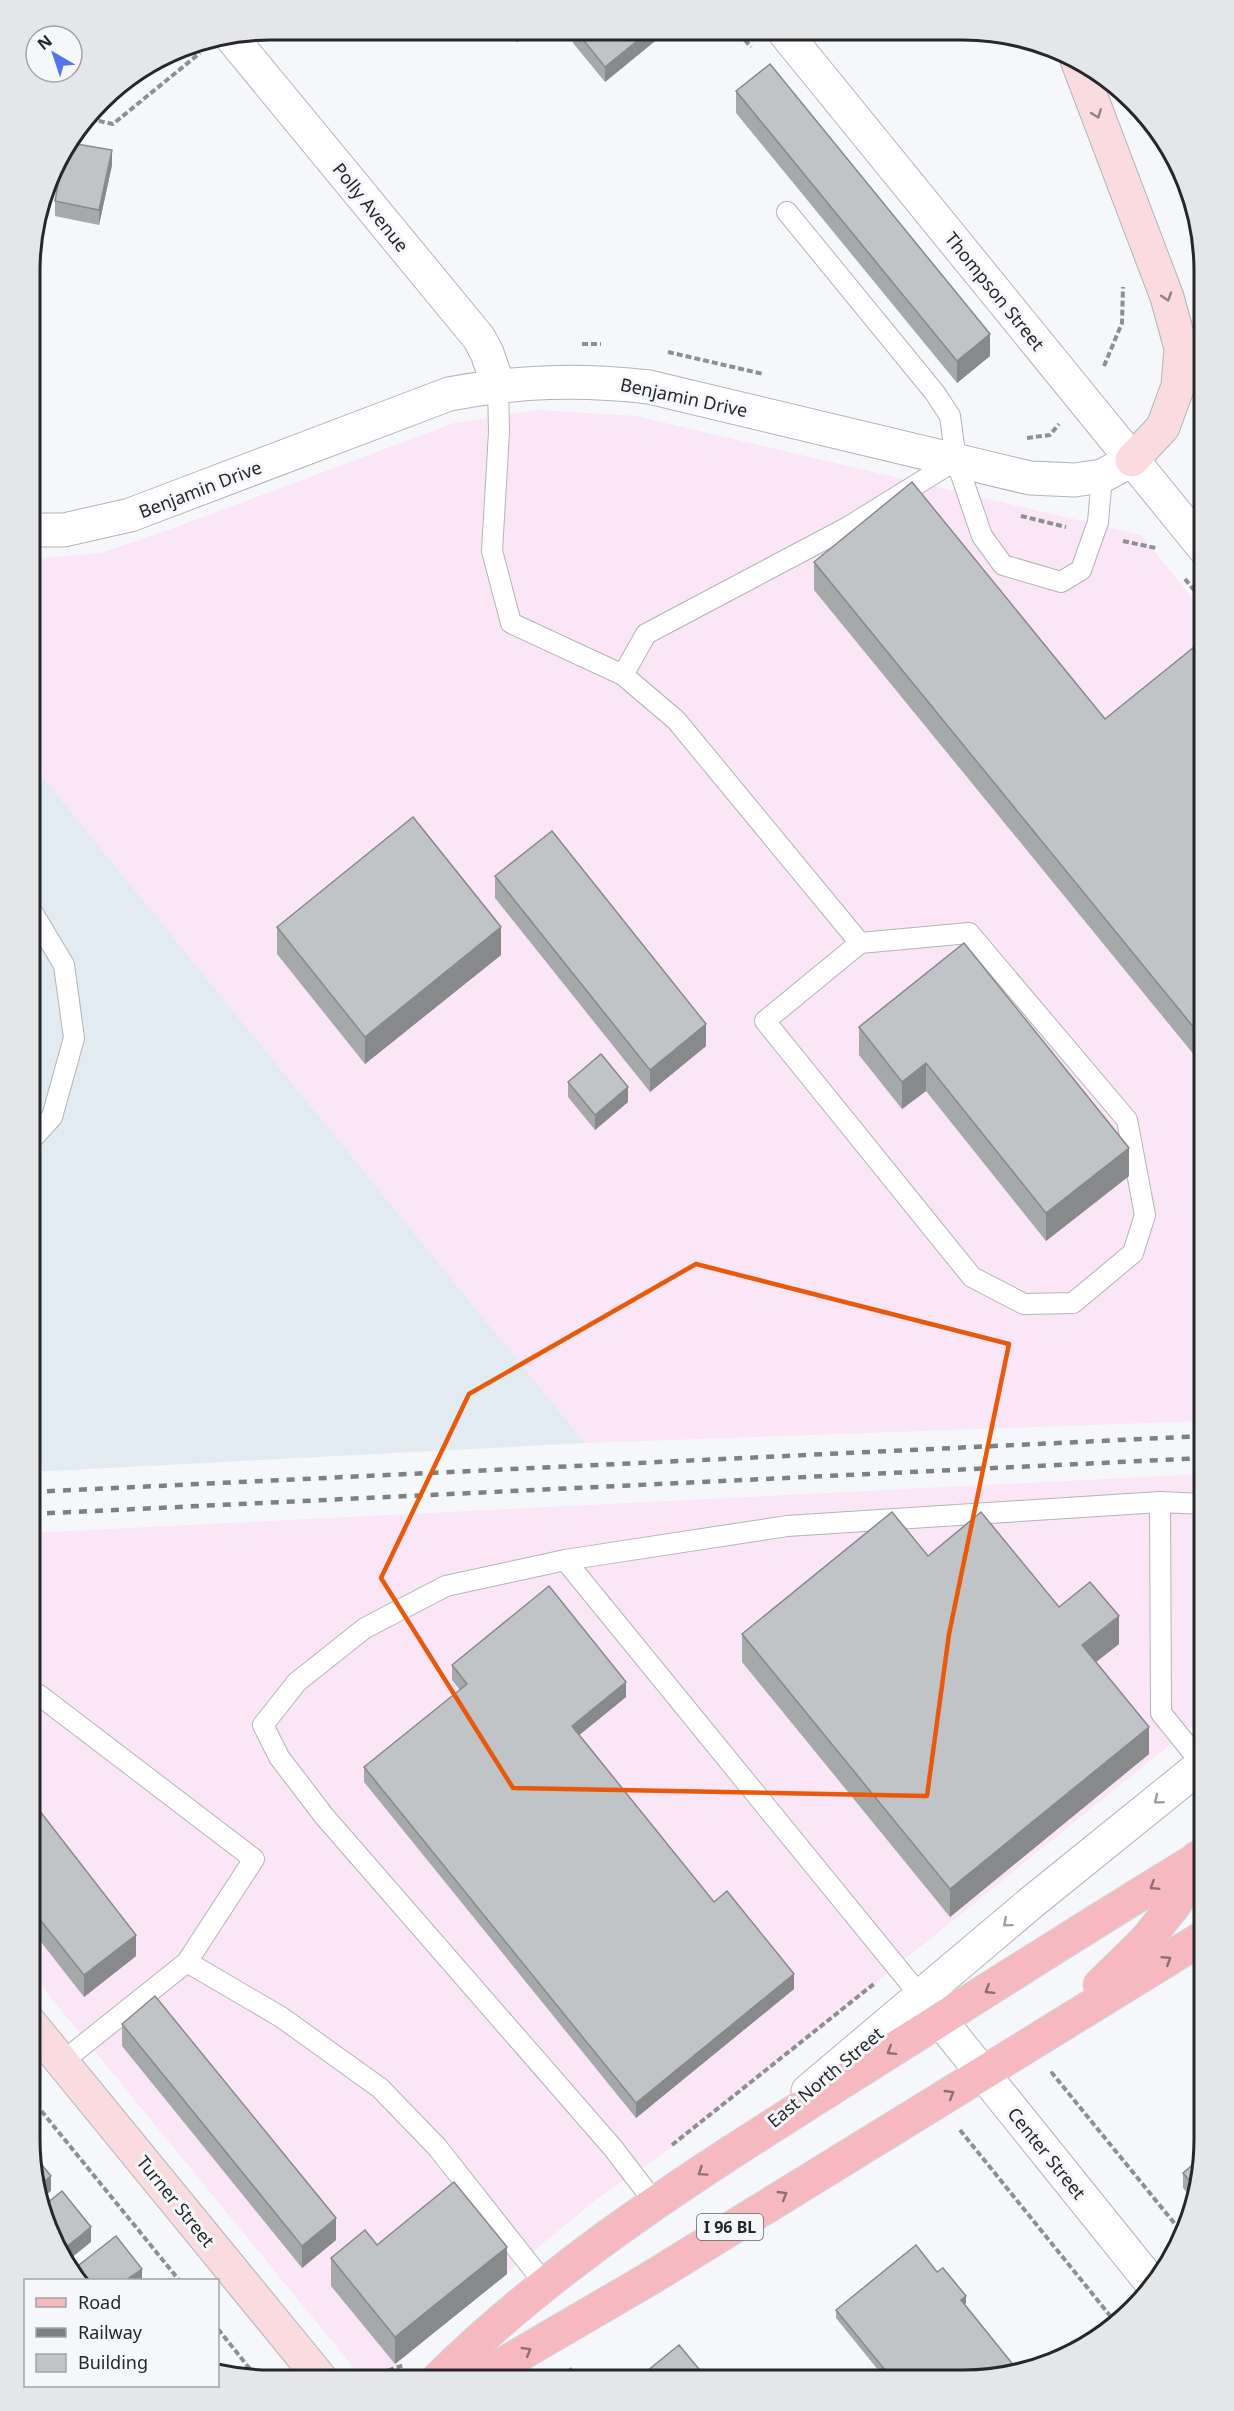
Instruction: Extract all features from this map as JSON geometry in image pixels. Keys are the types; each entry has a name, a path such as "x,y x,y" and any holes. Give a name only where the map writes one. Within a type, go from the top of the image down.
{"main road":[{"name":"East North Street","path":"447,2370 476,2342 545,2284 612,2232 751,2139 930,2008 1194,1858"},
{"path":"997,2066 1114,1974 1175,1904 1194,1867"},
{"name":"I 96 BL","path":"493,2370 639,2285 1194,1943"}],"street":[{"name":"Thompson Street","path":"791,40 1194,536"},
{"name":"Polly Avenue","path":"236,43 479,339 487,353 498,385"},
{"path":"1082,74 1167,297 1181,348 1178,386 1163,427 1132,460"},
{"name":"Benjamin Drive","path":"40,530 64,530 130,515 449,394 498,385 601,381 649,387 1030,478 1075,480 1102,476 1132,460"},
{"path":"930,2008 1194,1772"},
{"name":"Center Street","path":"930,2008 997,2066 1006,2102 1148,2277"},
{"name":"Turner Street","path":"40,2035 314,2370"}],"lane":[{"path":"787,212 935,393 950,416 956,460 982,536 1004,565 1061,582 1080,570 1098,522 1102,476"},
{"path":"498,385 499,432 492,552 511,623 623,675 676,720 860,943"},
{"path":"623,675 646,634 848,527 956,460"},
{"path":"40,925 64,965 74,1038 52,1117 40,1130"},
{"path":"969,933 1127,1120 1145,1215 1132,1252 1073,1303 1024,1304 972,1277 765,1021 860,943 969,933"},
{"path":"655,2203 613,2148 324,1816 279,1757 262,1725 297,1682 365,1628 446,1586 565,1560 787,1526 1160,1502 1194,1504"},
{"path":"1160,1502 1161,1713 1194,1753"},
{"path":"565,1560 930,2008"},
{"path":"40,1696 254,1859 187,1962 62,2062"},
{"path":"187,1962 281,2017 380,2088 437,2147 545,2284"}],"path":[{"path":"97,120 113,123 201,53"},
{"path":"1022,439 1050,435 1100,374 1122,322 1123,282"},
{"path":"571,345 603,344"},
{"path":"657,350 679,353 769,376"},
{"path":"633,2175 748,2086 896,1966"},
{"path":"950,2136 1052,2073 1177,2226"},
{"path":"40,2109 178,2279"},
{"path":"960,2130 1111,2316"},
{"path":"219,2329 251,2370"},
{"path":"389,2370 402,2366 411,2359"}],"highlighted area":[{"path":"696,1264 1009,1344 949,1634 927,1796 513,1788 381,1578 469,1394"}],"shaded area":[{"path":"539,410 636,416 1141,535 1194,600 1194,1421 585,1443 40,774 40,558 101,553 454,423"},
{"path":"40,774 585,1443 40,1472"},
{"path":"1194,1475 1194,1725 677,2144 597,2199 389,2370 356,2370 40,1984 40,1533"}],"building":[{"path":"583,40 638,40 605,67"},
{"path":"770,64 990,334 957,361 736,91"},
{"path":"78,144 112,150 99,210 55,201 59,182"},
{"path":"912,482 1105,719 1194,647 1194,1028 814,562"},
{"path":"413,817 501,927 365,1037 277,927"},
{"path":"552,831 706,1024 650,1070 495,876"},
{"path":"964,943 1129,1148 1046,1213 926,1063 902,1082 859,1027"},
{"path":"601,1054 628,1087 595,1115 568,1082"},
{"path":"892,1512 928,1556 981,1512 1059,1607 1090,1582 1119,1616 1082,1645 1149,1727 950,1889 742,1634"},
{"path":"549,1586 626,1682 572,1726 714,1902 727,1891 794,1974 636,2103 364,1767 467,1684 452,1665"},
{"path":"40,1811 136,1935 84,1975 40,1920"},
{"path":"155,1996 336,2218 302,2246 122,2024"},
{"path":"42,2165 51,2176 44,2181"},
{"path":"1192,2165 1190,2181 1183,2173"},
{"path":"454,2182 507,2247 395,2337 331,2258 365,2230 377,2245"},
{"path":"62,2191 91,2227 67,2247 49,2202"},
{"path":"116,2236 142,2269 127,2279 87,2279 78,2266"},
{"path":"916,2245 937,2272 943,2268 966,2296 961,2300 1013,2365 978,2370 885,2370 836,2310"},
{"path":"679,2345 700,2370 648,2370"}],"railway":[{"path":"40,1492 1194,1436"},
{"path":"40,1514 1194,1458"}]}
